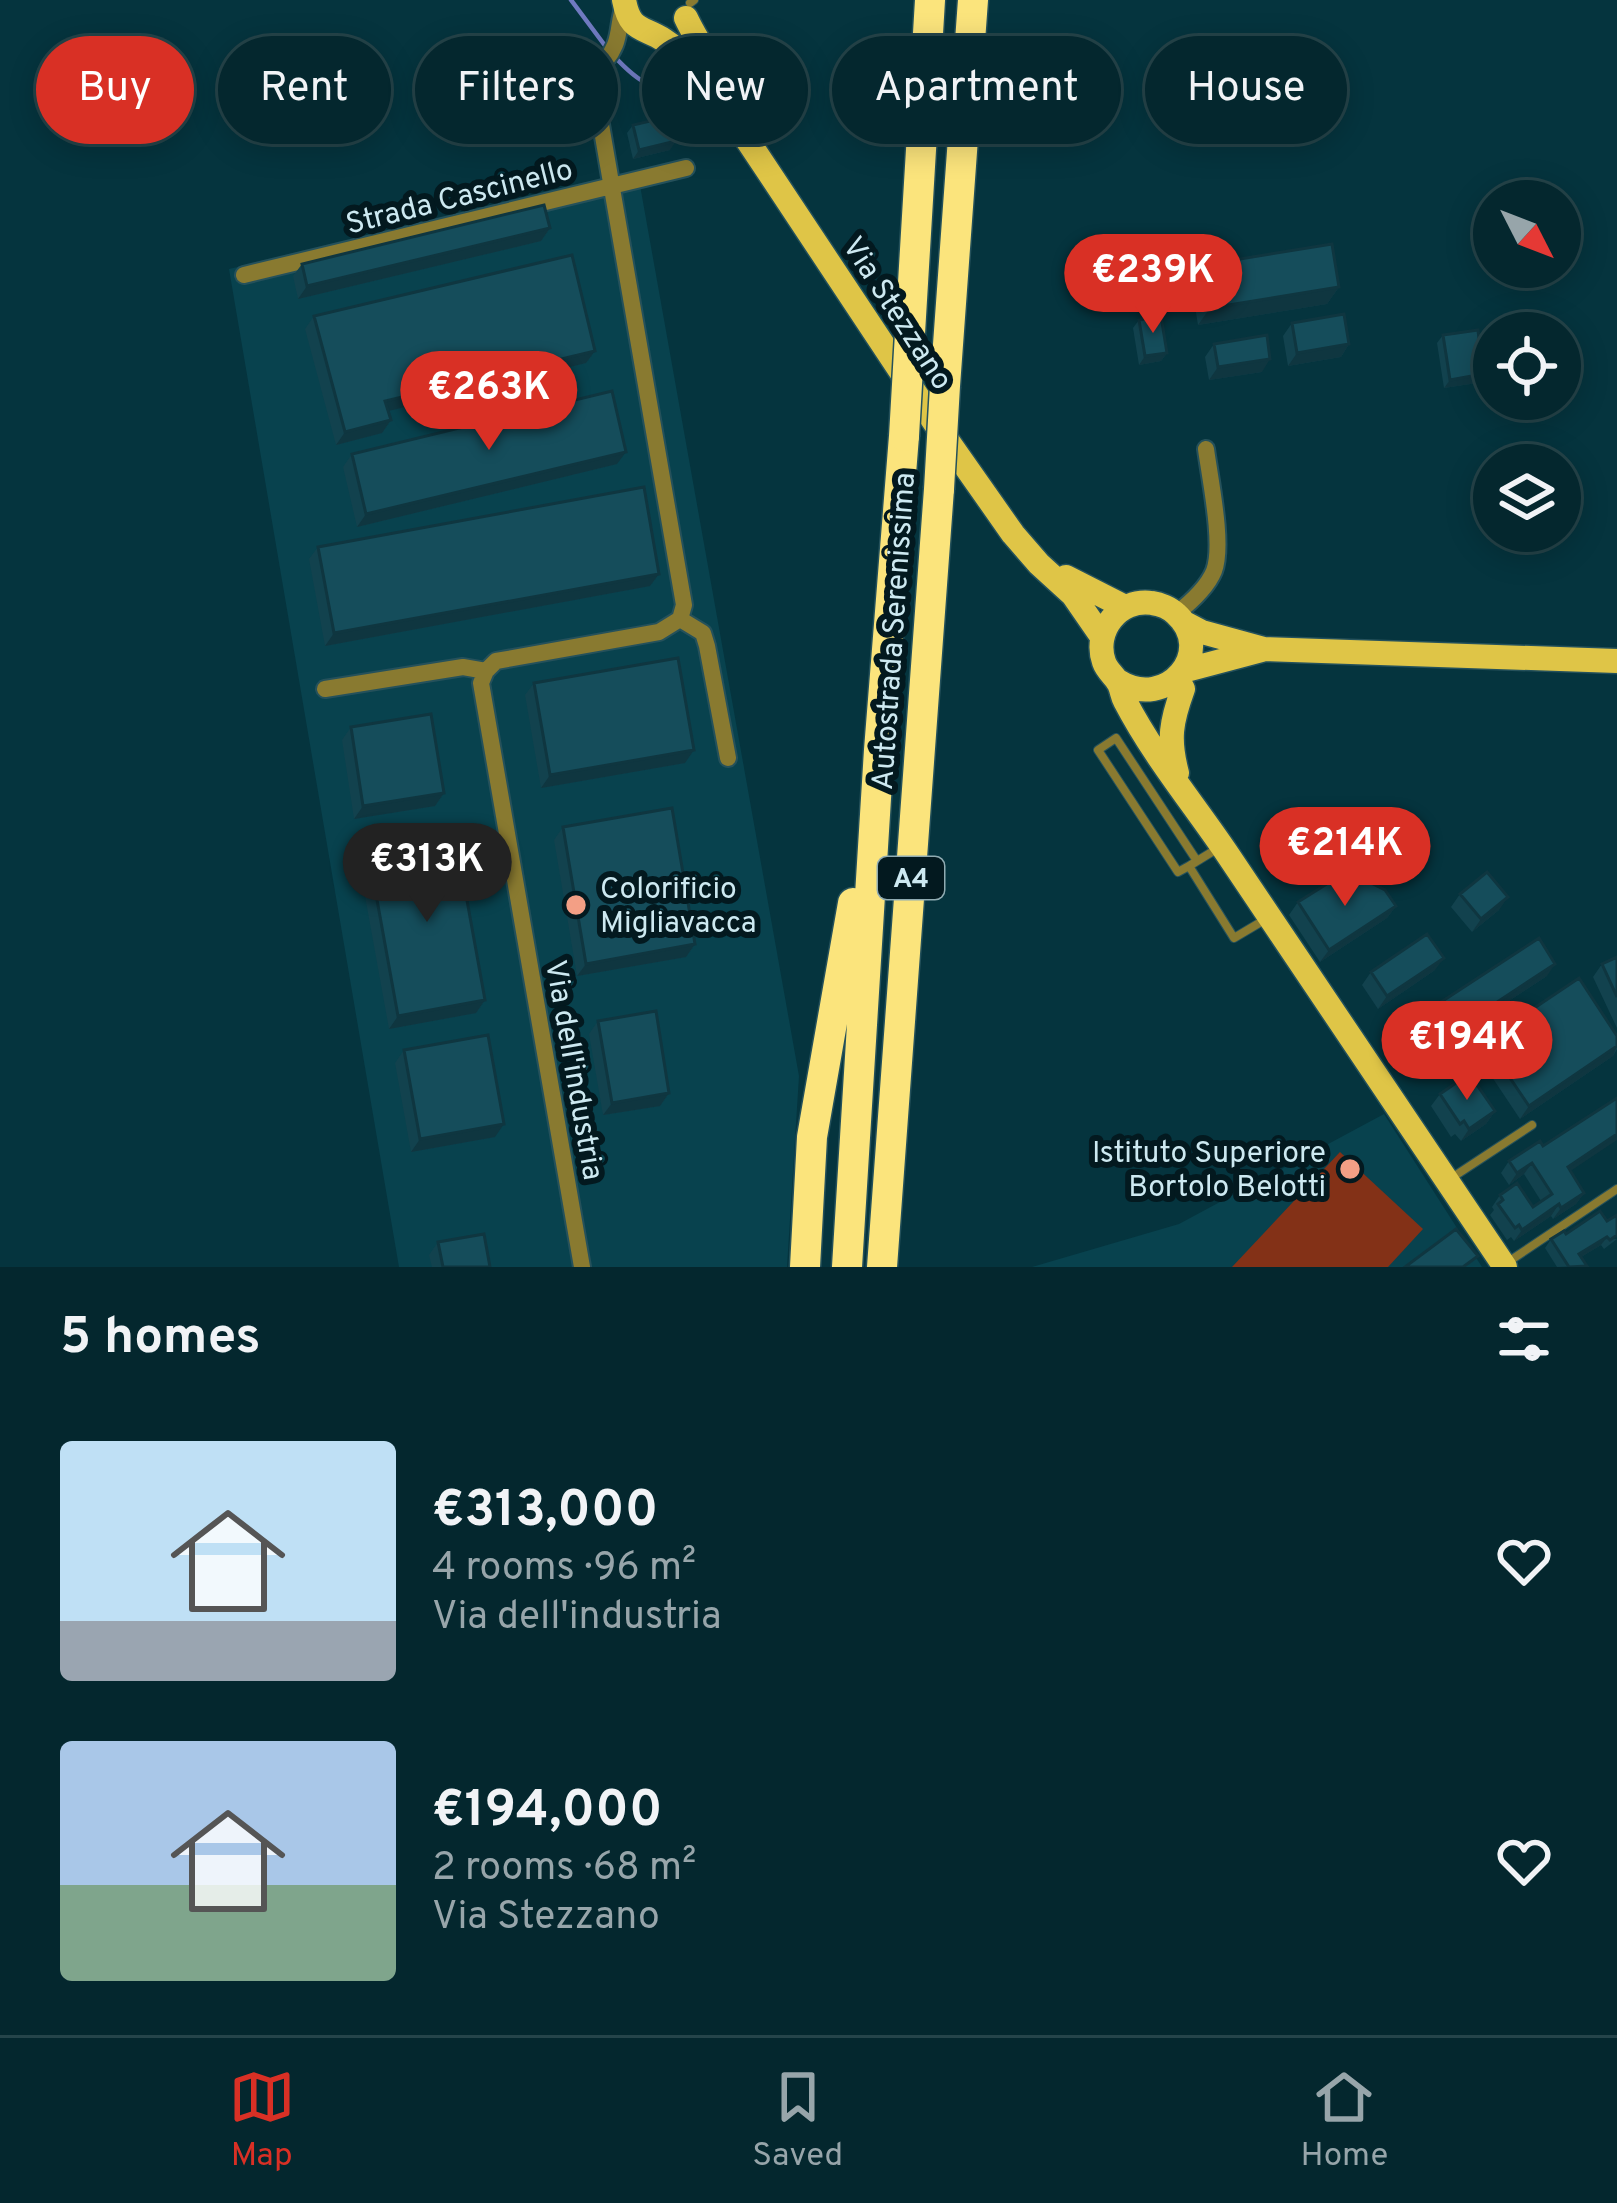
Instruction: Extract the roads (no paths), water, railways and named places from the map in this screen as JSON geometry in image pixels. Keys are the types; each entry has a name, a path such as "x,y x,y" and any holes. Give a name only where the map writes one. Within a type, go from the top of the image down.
{"highway":[{"name":"Autostrada Serenissima","path":"848,1267 930,0"},
{"name":"Autostrada Serenissima","path":"883,1267 973,0"},
{"path":"805,1267 812,1138 879,750"}],"main road":[{"name":"Via Stezzano","path":"624,2 630,20 655,36"},
{"name":"Via Stezzano","path":"652,34 673,31 690,5"},
{"name":"Via Stezzano","path":"690,5 695,36"},
{"name":"Via Stezzano","path":"751,144 1012,534 1073,595 1102,638 1104,662 1162,763 1504,1266"},
{"name":"Via Stezzano","path":"1012,534 1091,592 1125,607 1152,602 1179,618 1190,646 1180,674 1184,689 1173,716 1170,746 1181,786"},
{"path":"1102,638 1125,607"},
{"path":"1179,618 1202,632 1264,650 1617,662"},
{"path":"1118,681 1148,691 1164,687 1180,674 1264,650"}],"street":[{"name":"Strada Cascinello","path":"616,36 624,2"},
{"path":"618,44 652,34"},
{"name":"Strada Cascinello","path":"244,275 611,187 604,144"},
{"path":"325,689 463,667 486,671 496,661 659,632 680,619 683,593 611,187 686,168"},
{"path":"1179,618 1215,567 1218,547 1207,448"},
{"path":"680,619 703,633 728,758"},
{"name":"Via dell'industria","path":"486,671 482,697 579,1267"}],"lane":[{"path":"1222,846 1193,863 1178,872 1098,751 1116,738 1193,863 1234,938 1269,917"},
{"path":"1447,1181 1532,1125"},
{"path":"1504,1266 1617,1189"}],"waterway":[{"path":"571,0 598,36"},
{"path":"618,60 642,80"}],"place":[{"name":"Colorificio Migliavacca","path":"576,905"},
{"name":"Istituto Superiore Bortolo Belotti","path":"1350,1169"}]}
